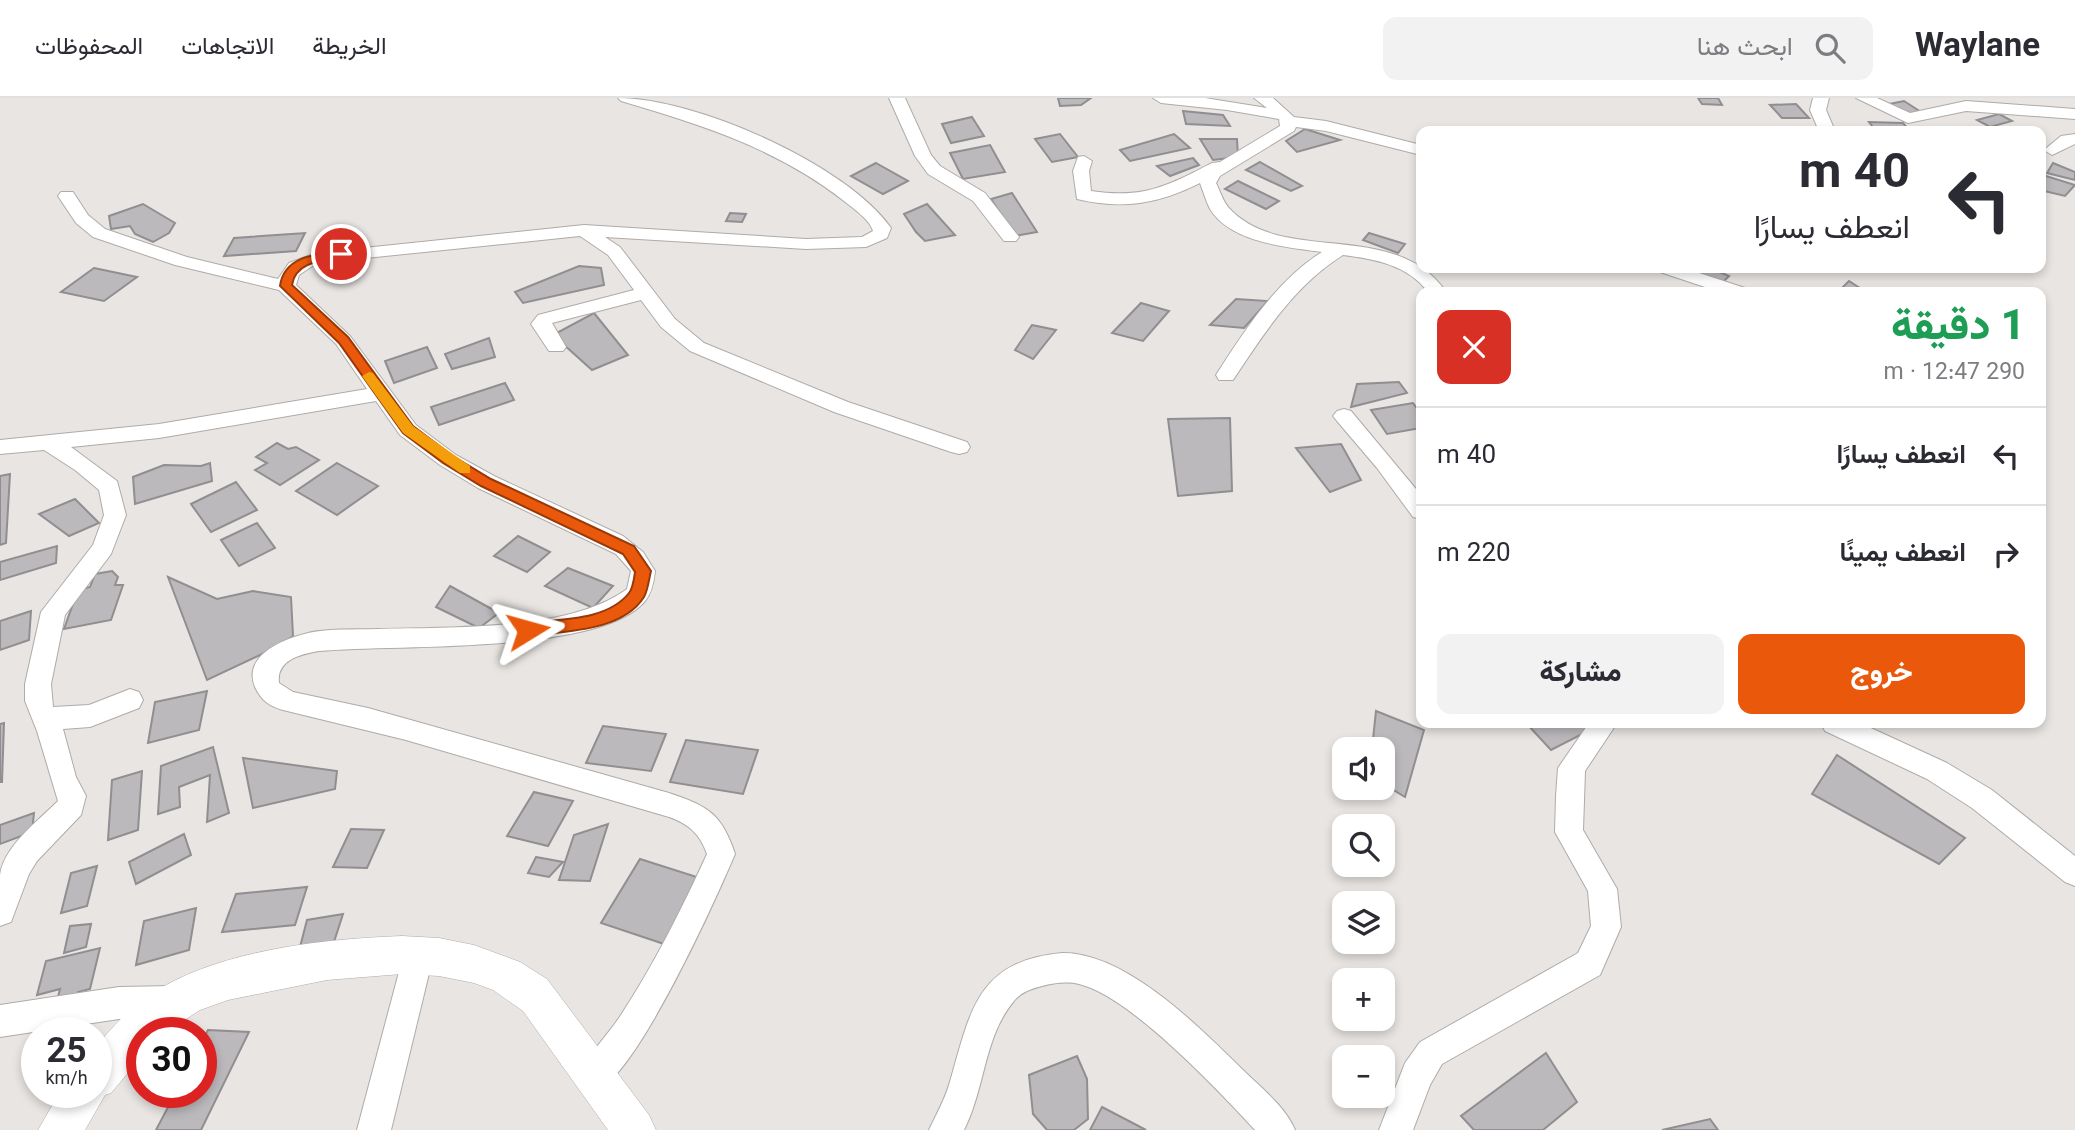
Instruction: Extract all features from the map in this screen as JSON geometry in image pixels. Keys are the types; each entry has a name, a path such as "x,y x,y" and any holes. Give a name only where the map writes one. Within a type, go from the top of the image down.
{"street":[{"path":"286,286 292,270 316,258 584,230 806,244 866,242 881,234 882,228 859,204 813,169 762,141 626,98"},
{"path":"897,98 923,156 934,170 979,197 1010,237"},
{"path":"1161,98 1227,105 1416,149"},
{"path":"1084,161 1081,171 1083,195 1117,200 1164,194 1288,128 1287,118 1262,98"},
{"path":"1821,98 1818,110 1825,126"},
{"path":"1864,98 1908,118 1966,106 2075,114"},
{"path":"2052,150 2067,139 2075,139"},
{"path":"1228,162 1214,173 1208,183 1209,192 1230,219 1254,234 1375,252 1416,270"},
{"path":"67,196 82,219 99,233 181,261 286,286 343,340 408,429 448,460 486,482 622,546 637,560 643,571 638,594 624,607 590,621 528,630 323,641 282,652 264,674 265,683 280,699 405,729 669,805 694,813 713,830 721,854 703,897 631,1028 595,1076"},
{"path":"584,230 614,251 668,323 697,346 841,407 959,447"},
{"path":"1226,375 1279,301 1310,268 1341,248"},
{"path":"1421,273 1434,287"},
{"path":"1682,273 1723,287"},
{"path":"556,346 542,328 541,324 545,318 646,293"},
{"path":"0,447 159,431 381,393"},
{"path":"1344,416 1416,504"},
{"path":"0,912 8,885 22,859 71,806 72,796 63,778 50,729 38,701 38,684 53,612 103,548 116,515 109,487 83,465 47,442"},
{"path":"44,719 90,716 130,700"},
{"path":"1396,1130 1418,1075 1431,1053 1589,964 1606,927 1602,889 1569,832 1570,796 1572,768 1600,728"},
{"path":"1845,728 1937,771 1983,799 2075,873"},
{"path":"112,1060 147,1021 174,1002 206,986 311,961 364,956 418,957 471,963 509,978 534,994 634,1130"},
{"path":"374,1130 418,957"},
{"path":"946,1130 960,1103 973,1046 982,1021 1002,989 1023,976 1052,968 1081,970 1120,988 1182,1034 1278,1130"},
{"path":"0,1021 142,1001 174,1002"},
{"path":"60,1130 74,1108"}],"building":[{"path":"1058,98 1091,98 1081,105 1060,106"},
{"path":"1698,98 1718,98 1722,105 1702,104"},
{"path":"1904,101 1921,112 1907,115 1889,104"},
{"path":"1796,104 1809,118 1782,118 1770,105"},
{"path":"1183,111 1223,115 1230,126 1186,124"},
{"path":"1999,114 2012,121 1988,126 1977,120"},
{"path":"972,117 984,136 951,143 942,124"},
{"path":"1869,122 1903,123 1906,126 1872,126"},
{"path":"1305,129 1340,140 1297,152 1286,141"},
{"path":"1060,134 1078,157 1052,162 1035,139"},
{"path":"1174,134 1190,148 1130,161 1120,150"},
{"path":"1200,139 1237,139 1238,157 1213,160"},
{"path":"990,145 1005,172 963,179 950,153"},
{"path":"1193,158 1199,165 1170,176 1157,166"},
{"path":"1260,162 1302,186 1291,191 1246,170"},
{"path":"876,163 908,181 883,194 851,176"},
{"path":"2053,163 2075,172 2075,180 2047,173"},
{"path":"2046,176 2075,185 2065,196 2046,191"},
{"path":"1238,181 1279,201 1266,209 1225,189"},
{"path":"1012,193 1037,232 1015,236 991,199"},
{"path":"143,204 175,223 169,233 153,242 135,234 130,226 111,229 109,216"},
{"path":"927,204 955,235 925,241 916,232 904,214"},
{"path":"730,213 746,214 742,222 726,221"},
{"path":"305,233 296,251 224,256 234,238"},
{"path":"1369,233 1405,244 1398,253 1363,240"},
{"path":"579,266 601,268 604,285 523,303 515,292"},
{"path":"94,268 137,277 104,301 61,292"},
{"path":"1699,273 1722,273 1729,276 1723,282"},
{"path":"1849,281 1858,287 1843,287"},
{"path":"1236,299 1268,301 1244,328 1210,325"},
{"path":"1141,303 1169,311 1143,341 1112,333"},
{"path":"594,313 628,355 592,370 553,335"},
{"path":"1032,325 1056,330 1033,359 1015,350"},
{"path":"489,338 495,357 452,369 445,354"},
{"path":"427,347 437,368 394,383 385,361"},
{"path":"1399,382 1407,393 1351,407 1357,384"},
{"path":"505,383 514,400 439,425 431,407"},
{"path":"1413,403 1416,407 1416,429 1387,434 1371,410"},
{"path":"1230,418 1232,491 1178,496 1168,419"},
{"path":"277,443 288,449 296,447 319,460 280,485 255,470 267,463 256,457"},
{"path":"1341,444 1361,480 1330,492 1296,448"},
{"path":"210,463 212,481 135,504 133,477 164,465 201,466"},
{"path":"337,463 378,486 337,515 296,491"},
{"path":"10,474 6,543 0,545 0,476"},
{"path":"236,482 257,510 211,532 191,504"},
{"path":"75,499 99,523 69,536 39,514"},
{"path":"257,523 275,548 239,566 221,540"},
{"path":"518,536 550,552 527,572 494,556"},
{"path":"57,546 56,563 0,580 0,562"},
{"path":"568,568 613,586 593,608 545,586"},
{"path":"112,571 118,577 115,585 123,585 111,620 64,629 78,590 90,587 95,574"},
{"path":"168,577 217,599 253,591 291,597 293,636 281,645 207,680"},
{"path":"450,586 499,613 479,628 436,607"},
{"path":"31,611 29,640 0,650 0,621"},
{"path":"207,691 199,730 148,743 155,702"},
{"path":"1376,711 1424,730 1405,797 1395,791 1395,737 1373,737"},
{"path":"4,723 2,782 0,782 0,724"},
{"path":"603,726 666,734 651,771 586,763"},
{"path":"1531,728 1594,728 1551,750"},
{"path":"686,740 758,750 743,794 670,782"},
{"path":"213,747 229,813 207,822 210,775 179,787 180,807 158,814 161,766"},
{"path":"1837,755 1965,838 1939,864 1812,794"},
{"path":"243,758 337,771 335,789 253,808"},
{"path":"142,771 138,830 108,840 112,780"},
{"path":"534,792 573,801 548,846 507,836"},
{"path":"34,813 32,832 0,844 0,825"},
{"path":"608,824 590,881 559,880 574,835"},
{"path":"351,829 384,830 367,868 333,867"},
{"path":"184,834 191,855 136,884 129,862"},
{"path":"536,857 563,862 549,877 528,873"},
{"path":"640,859 700,878 664,944 601,923"},
{"path":"97,866 87,906 61,913 71,873"},
{"path":"307,887 295,925 222,932 236,894"},
{"path":"196,908 189,950 136,965 144,921"},
{"path":"343,914 332,948 299,951 307,920"},
{"path":"91,924 86,947 64,953 70,926"},
{"path":"100,948 90,989 78,992 75,1004 55,1009 60,989 37,995 46,961"},
{"path":"217,1030 249,1032 217,1097"},
{"path":"1546,1053 1577,1102 1543,1130 1474,1130 1461,1116"},
{"path":"1077,1056 1087,1079 1088,1119 1074,1130 1047,1130 1033,1114 1029,1075"},
{"path":"1102,1107 1146,1130 1090,1130"},
{"path":"168,1108 212,1108 201,1130 156,1130"},
{"path":"1710,1119 1718,1130 1662,1130"}],"slow traffic":[{"path":"369,376 408,429 465,470"}],"route":[{"path":"341,254 306,260 297,265 288,275 286,286 343,340 408,429 448,460 486,482 615,542 628,550 643,571 638,594 624,607 609,615 590,621 528,630"}]}
